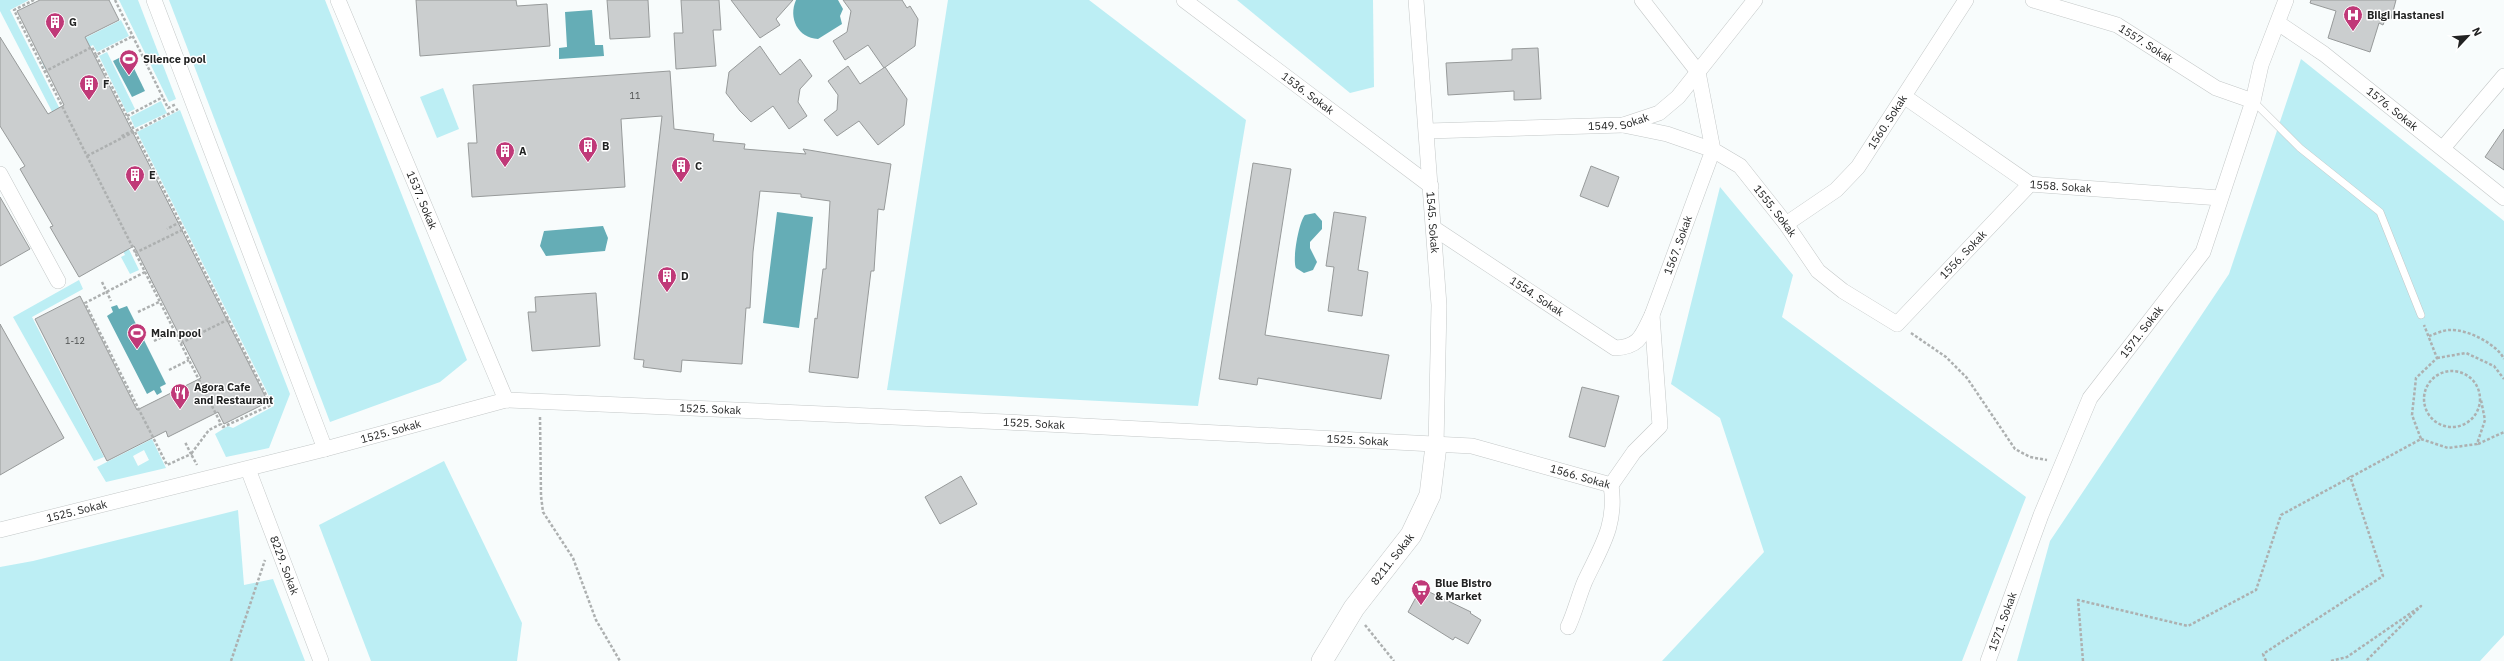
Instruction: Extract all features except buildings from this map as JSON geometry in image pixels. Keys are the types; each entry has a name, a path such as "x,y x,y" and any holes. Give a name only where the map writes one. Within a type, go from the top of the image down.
{"street":[{"path":"154,0 325,450"},
{"name":"1537. Sokak","path":"338,0 506,400"},
{"name":"1536. Sokak","path":"1184,0 1431,186"},
{"name":"1545. Sokak","path":"1416,0 1428,131 1440,305 1436,446"},
{"path":"1642,0 1698,72 1713,150"},
{"name":"1549. Sokak","path":"1428,131 1623,125 1659,113 1678,97 1755,0"},
{"name":"1560. Sokak","path":"1786,224 1836,190 1858,167 1905,98 1966,0"},
{"name":"1557. Sokak","path":"2034,0 2117,25 2216,88 2253,101"},
{"name":"1571. Sokak","path":"1988,661 2062,463 2090,398 2203,252 2253,101 2261,65 2286,0"},
{"name":"1576. Sokak","path":"2278,23 2324,54 2504,198"},
{"path":"2443,148 2504,76"},
{"name":"1558. Sokak","path":"1905,98 2030,184 2220,198"},
{"name":"1555. Sokak","path":"1623,125 1667,134 1713,150 1740,166 1786,224 1818,272 1844,291 1897,324"},
{"name":"1567. Sokak","path":"1641,338 1652,315 1713,150"},
{"path":"0,174 58,280"},
{"name":"1556. Sokak","path":"1897,324 2030,184"},
{"name":"1554. Sokak","path":"1435,228 1615,348 1630,348 1641,338"},
{"name":"1566. Sokak","path":"1436,446 1472,446 1610,485 1634,452 1660,426 1652,315"},
{"name":"1525. Sokak","path":"0,530 325,450 506,400 998,422 1436,446"},
{"name":"8211. Sokak","path":"1322,661 1354,608 1411,536 1430,494 1436,446"},
{"name":"8229. Sokak","path":"248,469 321,661"},
{"path":"1568,627 1585,581 1608,534 1612,508 1610,485"}],"lane":[{"path":"2253,101 2300,148 2380,212 2421,315"}],"path":[{"path":"34,0 14,10 221,424 223,427 233,424 271,405 135,132"},
{"path":"115,0 168,108 176,104"},
{"path":"96,55 133,36"},
{"path":"44,72 92,47 134,130 120,137"},
{"path":"127,116 163,97"},
{"path":"87,156 178,109"},
{"path":"167,229 180,222"},
{"path":"135,253 184,229"},
{"path":"145,272 85,303 167,465 192,454 209,430 221,424"},
{"path":"102,282 111,301"},
{"path":"138,312 160,302"},
{"path":"2421,315 2437,358"},
{"path":"181,343 229,319"},
{"path":"1897,324 1946,357 1967,378 2014,449 2030,457 2062,463"},
{"path":"2429,336 2450,330 2478,336 2501,353 2504,359"},
{"path":"154,341 174,331"},
{"path":"2421,439 2412,414 2416,378 2437,358 2466,354 2494,366 2504,379"},
{"path":"169,370 189,360"},
{"path":"2477,444 2485,420 2480,398 2473,380 2457,371 2438,374 2431,381 2424,397 2429,414 2439,423 2452,427 2469,421 2475,415 2480,398"},
{"path":"540,402 541,496 543,512 573,558 596,620 620,661"},
{"path":"2083,661 2078,600 2188,626 2256,590 2281,515 2350,476 2421,439 2448,448 2477,444 2504,432"},
{"path":"185,442 203,480"},
{"path":"2266,661 2263,654 2383,576 2350,476"},
{"path":"231,661 265,562 271,530"},
{"path":"2331,661 2346,657 2421,606 2366,661"},
{"path":"1354,608 1394,661"}],"shaded area":[{"path":"0,0 29,0 10,10 83,155 76,158 0,11"},
{"path":"119,0 138,0 176,99 169,102"},
{"path":"169,0 325,0 467,360 440,382 330,422"},
{"path":"796,0 838,0 843,9 840,16 842,24 818,39 805,35 796,26 794,20 793,14"},
{"path":"948,0 1089,0 1246,120 1198,406 887,390"},
{"path":"1237,0 1373,0 1374,87 1350,93"},
{"path":"592,10 595,45 603,45 604,56 559,59 559,48 567,47 565,12"},
{"path":"121,20 129,36 97,52 93,45 45,69 41,60"},
{"path":"107,52 135,109 127,113 99,56"},
{"name":"Silence pool","path":"127,54 145,91 132,97 113,61"},
{"path":"2301,59 2504,221 2504,635 2480,661 2017,661 2050,541 2229,274"},
{"path":"443,88 459,129 437,138 420,97"},
{"path":"161,101 167,113 135,128 130,117"},
{"path":"180,110 290,394 269,448 226,457 215,434 228,426 233,428 274,406 137,132"},
{"path":"85,159 139,270 130,274 121,257 125,255 78,163"},
{"path":"1720,187 1793,275 1782,317 2026,497 1962,661 1662,661 1764,552 1720,418 1671,384"},
{"path":"777,212 813,217 799,328 763,323"},
{"path":"1315,213 1322,221 1322,229 1310,242 1310,248 1317,262 1313,270 1304,273 1296,268 1295,264 1297,241 1300,225 1305,215"},
{"path":"603,226 608,238 605,251 546,256 540,246 544,231"},
{"path":"79,280 83,289 32,317 104,457 94,461 13,317"},
{"name":"Main pool","path":"117,305 119,309 127,306 166,384 160,387 162,392 157,395 154,390 147,394 107,316 113,312 111,307"},
{"path":"152,439 166,468 106,482 97,467","holes":["144,450 149,460 138,466 133,456"]},
{"path":"444,461 522,623 517,661 371,661 319,525"},
{"path":"238,510 244,585 273,579 305,661 0,661 0,567 33,561"}],"place":[{"name":"Bilgi Hastanesi","path":"2353,32"},
{"name":"G","path":"55,39"},
{"name":"Silence pool","path":"129,76"},
{"name":"F","path":"89,101"},
{"name":"B","path":"588,163"},
{"name":"A","path":"505,168"},
{"name":"C","path":"681,183"},
{"name":"E","path":"135,192"},
{"name":"D","path":"667,293"},
{"name":"Main pool","path":"137,350"},
{"name":"Agora Cafe and Restaurant","path":"180,410"},
{"name":"Blue Bistro & Market","path":"1421,606"}]}
